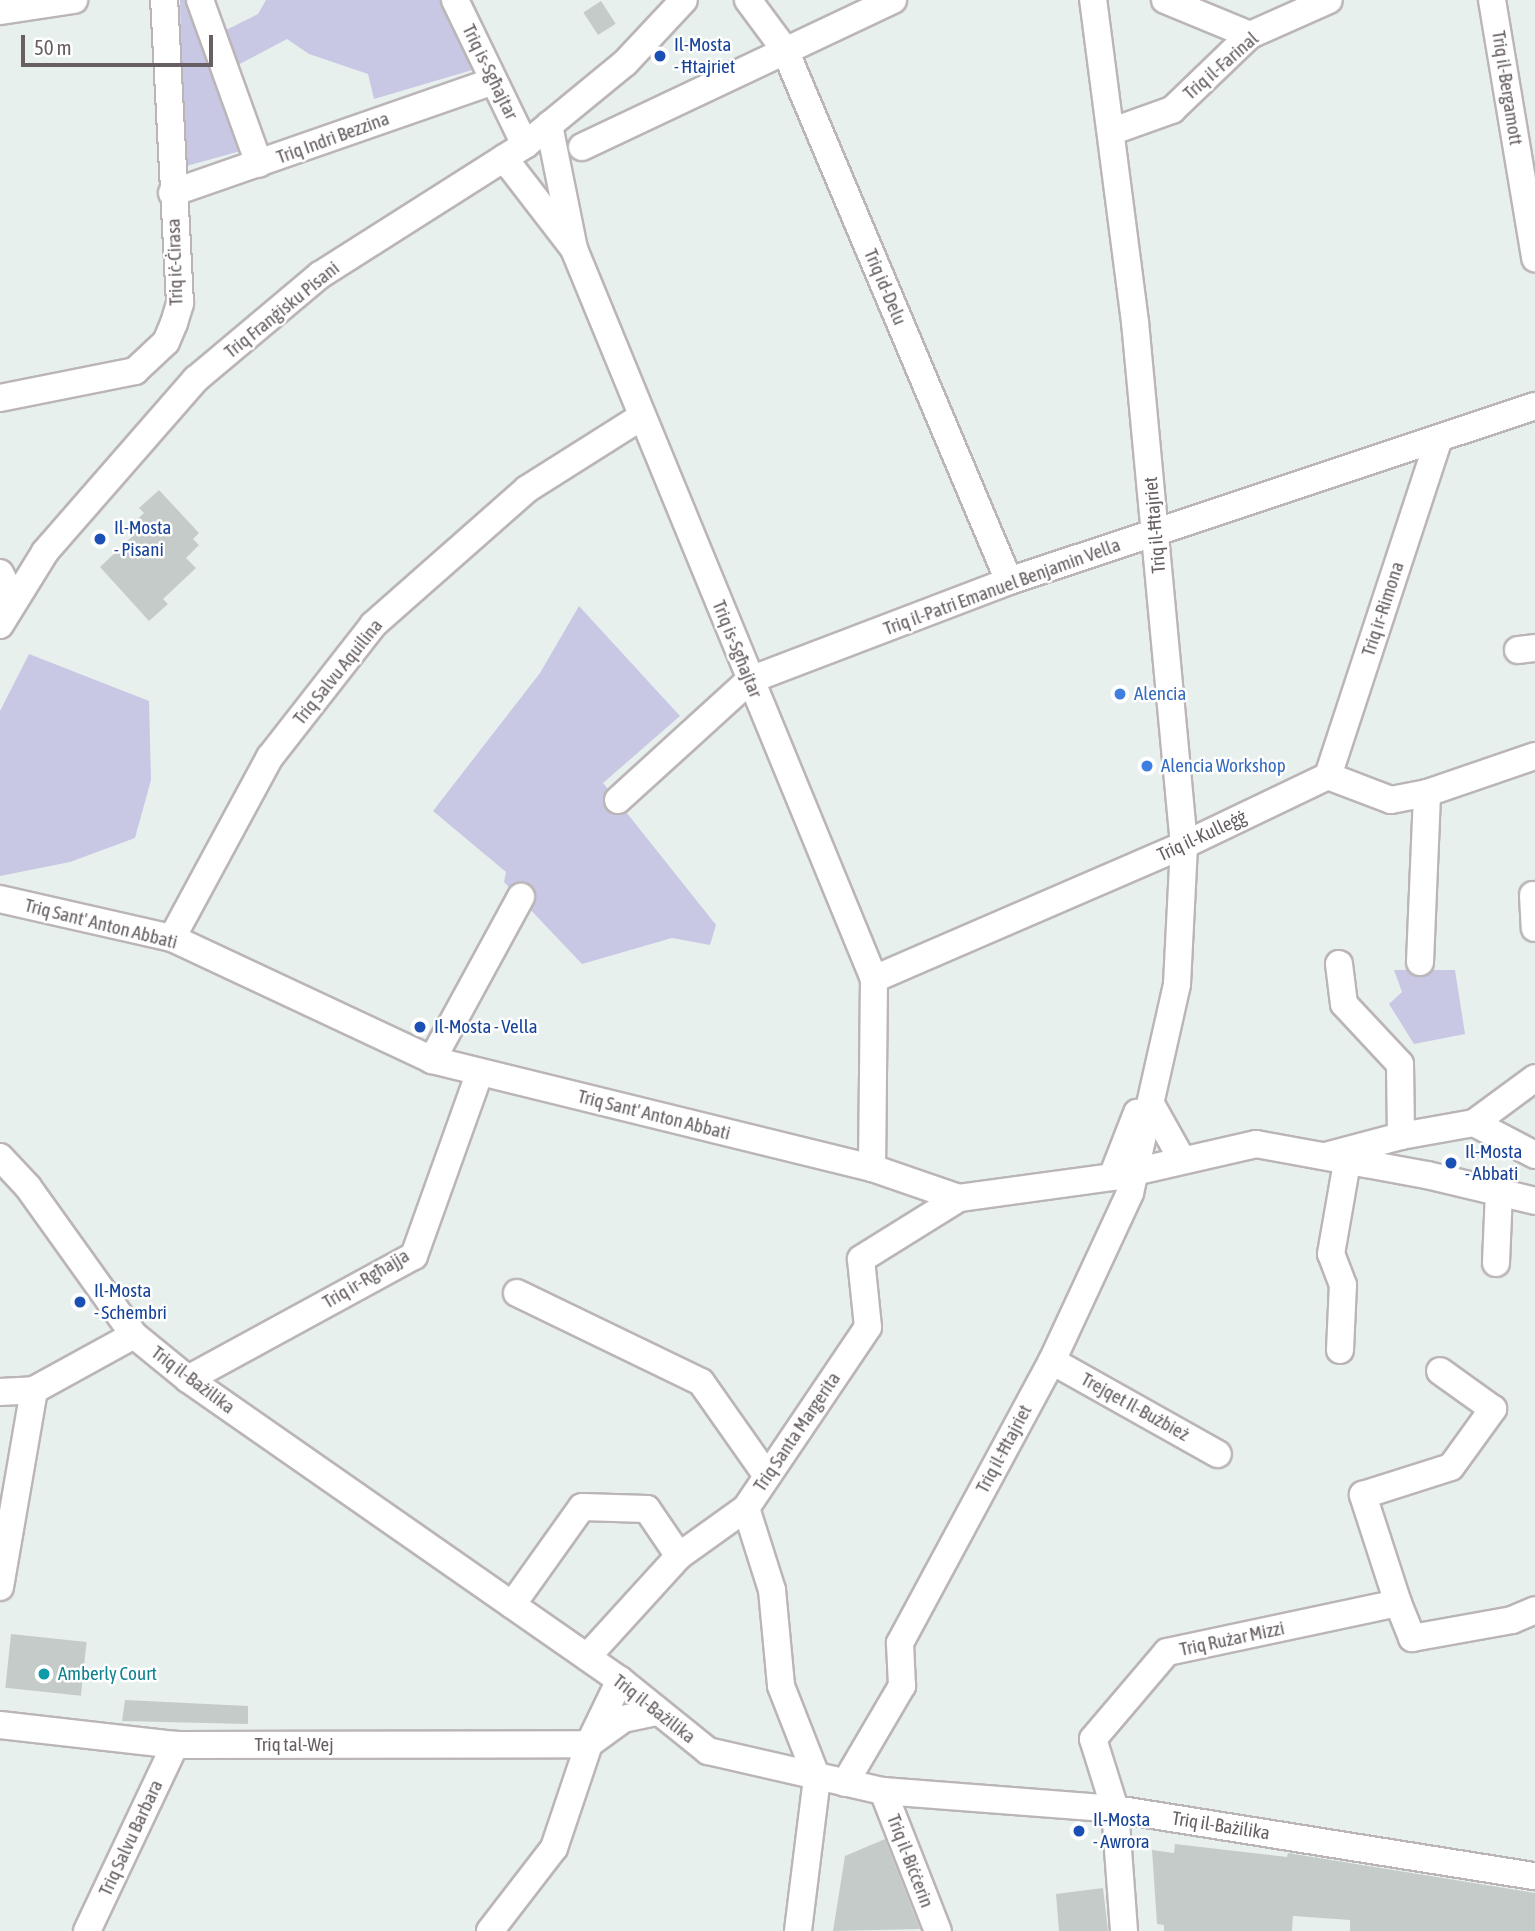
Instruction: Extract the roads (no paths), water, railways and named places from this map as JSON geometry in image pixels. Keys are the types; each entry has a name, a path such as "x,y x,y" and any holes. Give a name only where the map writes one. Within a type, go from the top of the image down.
{"street":[{"path":"0,11 74,0"},
{"name":"Triq iċ-Ċirasa","path":"0,398 135,372 166,342 180,303 163,0"},
{"path":"200,0 259,164"},
{"name":"Triq is-Sgħajtar","path":"454,0 493,81 514,151 574,249 874,979 872,1168"},
{"name":"Triq Franġisku Pisani","path":"0,625 13,599 45,552 196,379 320,275 514,151 549,125 625,63 684,0"},
{"name":"Triq id-Delu","path":"748,0 785,50 1009,581"},
{"path":"582,147 893,0"},
{"name":"Triq il-Ħtajriet","path":"845,1783 902,1686 900,1643 1052,1361 1138,1170 1161,1049 1177,984 1184,845 1156,533 1113,131 1093,0"},
{"path":"1165,0 1250,35"},
{"name":"Triq il-Farinal","path":"1113,131 1172,110 1250,35 1329,0"},
{"name":"Triq il-Bergamott","path":"1492,0 1535,258"},
{"name":"Triq Indrì Bezzina","path":"172,193 493,81"},
{"path":"549,125 574,249"},
{"name":"Triq il-Patri Emanuel Benjamin Vella","path":"750,680 1009,581 1438,441 1535,406"},
{"name":"Triq Salvu Aquilina","path":"172,938 270,757 373,625 527,489 641,417"},
{"name":"Triq ir-Rimona","path":"1328,776 1438,441"},
{"path":"0,572 13,599"},
{"path":"618,800 750,680"},
{"path":"1328,776 1391,800 1427,793 1535,756"},
{"name":"Triq il-Kulleġġ","path":"874,979 1184,845 1328,776"},
{"path":"1420,962 1427,793"},
{"path":"1533,895 1535,928"},
{"path":"432,1060 521,897"},
{"name":"Triq Sant' Anton Abbati","path":"0,900 172,938 432,1060 872,1168 959,1198 1112,1177 1181,1158 1256,1144 1499,1190 1535,1200"},
{"path":"1339,964 1344,1004 1400,1064 1401,1136"},
{"name":"Triq il-Ħtajriet","path":"1112,1177 1161,1049"},
{"name":"Triq ir-Rgħajja","path":"188,1379 414,1256 480,1072"},
{"path":"1535,1078 1474,1123 1535,1155"},
{"path":"1151,1104 1181,1158"},
{"name":"Triq Sant' Anton Abbati","path":"1338,1159 1401,1136 1474,1123"},
{"name":"Triq il-Bażilika","path":"0,1157 28,1187 134,1335 188,1379 620,1680 708,1751 883,1791 1115,1809 1535,1876"},
{"path":"1338,1159 1331,1254 1343,1285 1340,1350"},
{"path":"1496,1263 1499,1190"},
{"name":"Triq Santa Margerita","path":"587,1657 679,1556 746,1508 868,1327 861,1259 959,1198"},
{"path":"517,1293 701,1382 767,1476"},
{"path":"0,1392 34,1390 134,1335"},
{"name":"Trejqet Il-Bużbież","path":"1052,1361 1218,1454"},
{"path":"1440,1371 1493,1409 1451,1467 1363,1495 1398,1603 1412,1638 1512,1620 1535,1610"},
{"path":"0,1587 34,1390"},
{"path":"512,1605 582,1507 647,1509 679,1556"},
{"path":"746,1508 772,1590 781,1686 817,1778 798,1931"},
{"name":"Triq Rużar Mizzi","path":"1115,1809 1093,1739 1167,1653 1398,1603"},
{"path":"490,1931 554,1848 589,1744 620,1680"},
{"path":"589,1744 623,1719 657,1712"},
{"name":"Triq tal-Wej","path":"0,1725 175,1745 589,1744"},
{"name":"Triq Salvu Barbara","path":"87,1931 175,1745"},
{"name":"Triq il-Biċċerin","path":"883,1791 938,1931"},
{"path":"1115,1809 1124,1931"}],"place":[{"name":"Il-Mosta - Ħtajriet","path":"660,56"},
{"name":"Il-Mosta - Pisani","path":"100,539"},
{"name":"Alencia","path":"1120,694"},
{"name":"Alencia Workshop","path":"1147,766"},
{"name":"Il-Mosta - Vella","path":"420,1027"},
{"name":"Il-Mosta - Abbati","path":"1451,1163"},
{"name":"Il-Mosta - Schembri","path":"80,1302"},
{"name":"Amberly Court","path":"44,1674"},
{"name":"Il-Mosta - Awrora","path":"1079,1831"}]}
